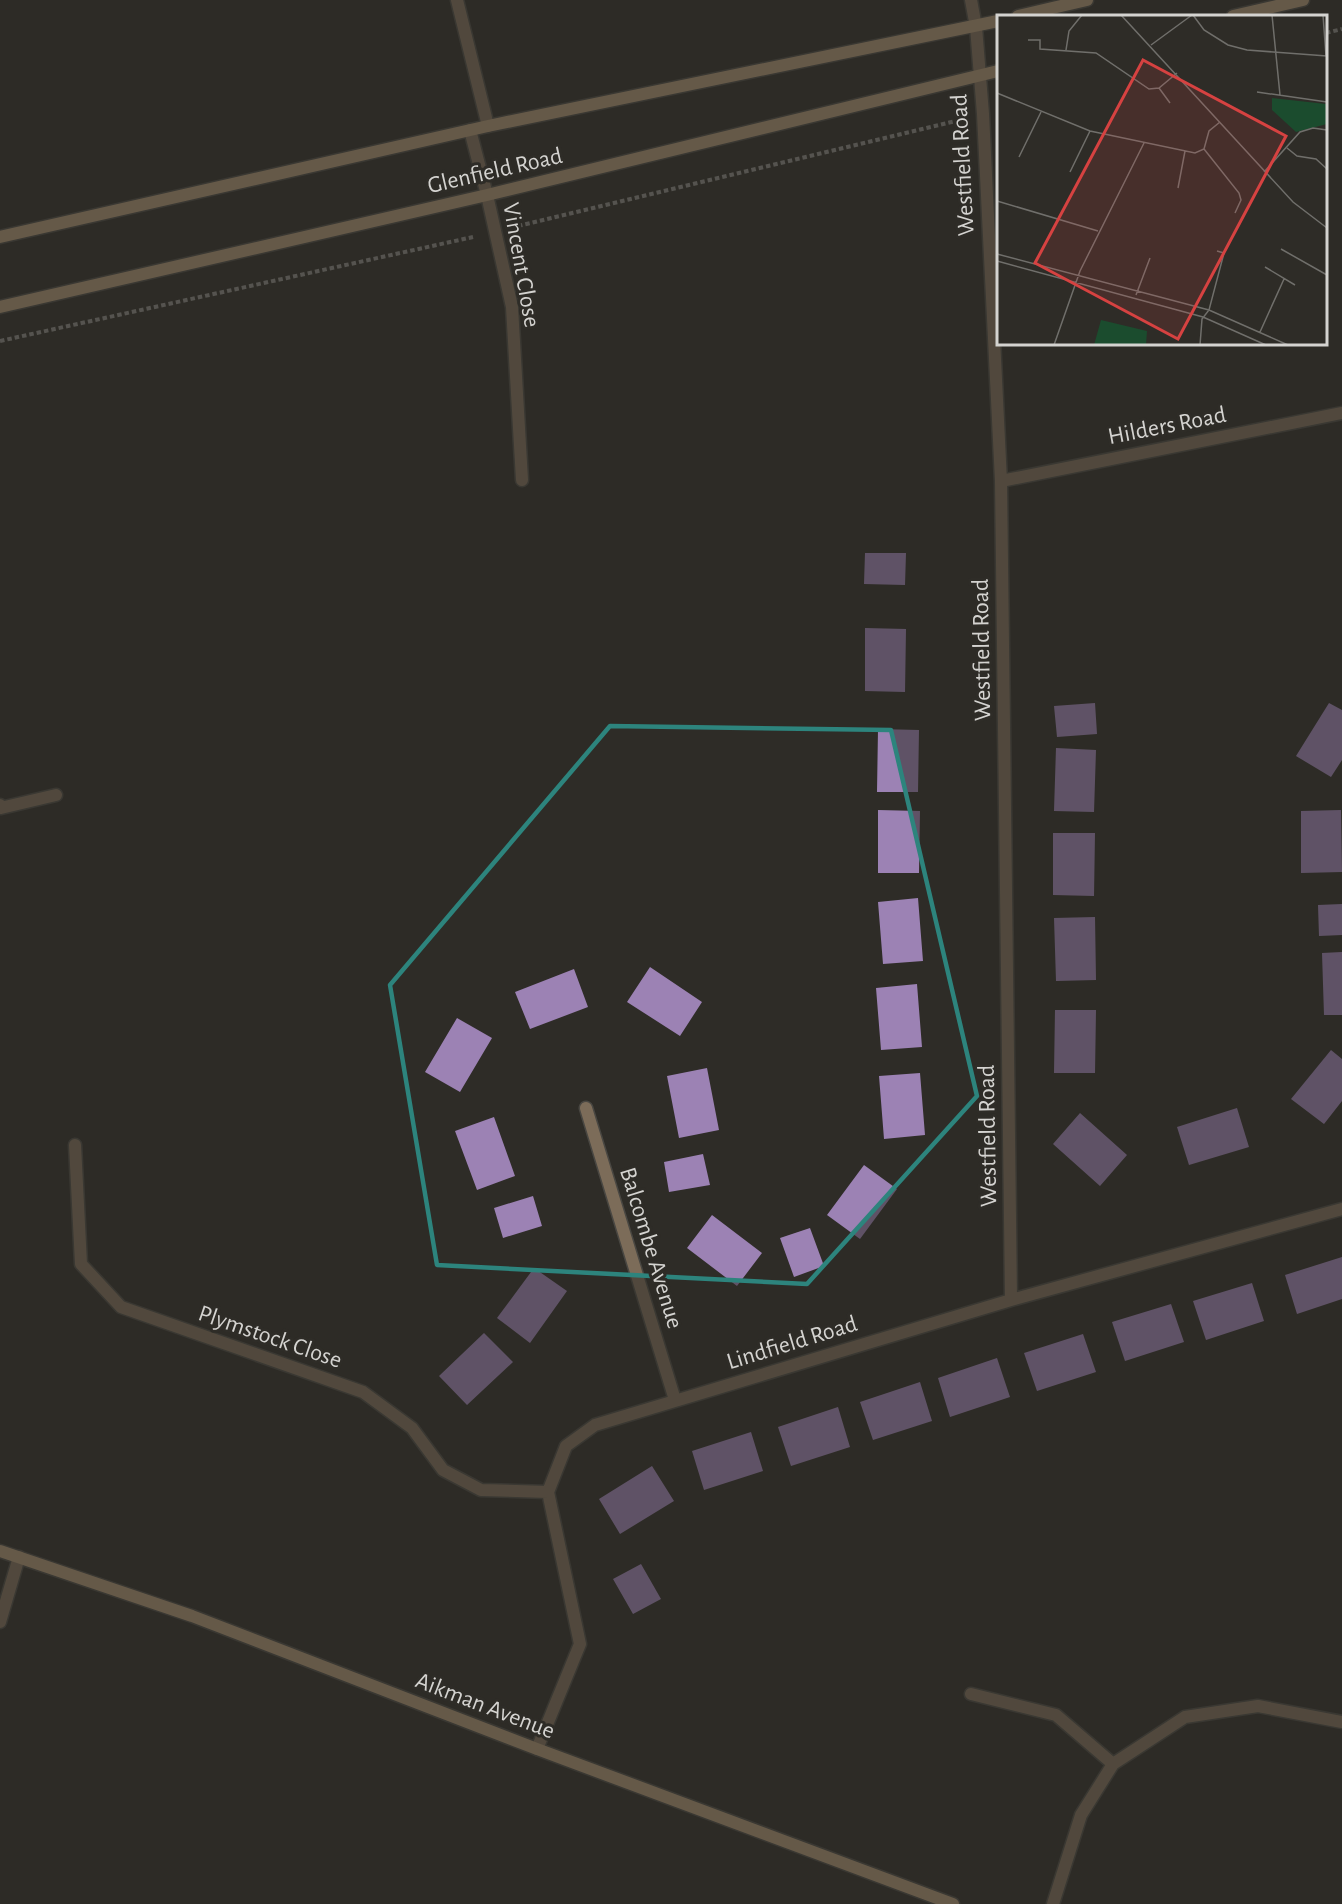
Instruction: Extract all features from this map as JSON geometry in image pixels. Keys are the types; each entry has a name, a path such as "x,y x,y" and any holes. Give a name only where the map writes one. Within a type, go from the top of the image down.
{"street":[{"path":"458,0 488,126"},
{"name":"Westfield Road","path":"971,0 976,27 983,114 1001,481 1011,1300"},
{"path":"1022,15 1087,0"},
{"path":"1237,15 1304,0"},
{"name":"Glenfield Road","path":"0,237 488,126 997,22"},
{"name":"Glenfield Road","path":"0,307 487,195 997,72"},
{"name":"Vincent Close","path":"470,130 512,307 522,480"},
{"name":"Hilders Road","path":"1001,481 1342,413"},
{"path":"0,806 56,795"},
{"name":"Balcombe Avenue","path":"586,1108 675,1400"},
{"name":"Plymstock Close","path":"75,1145 81,1264 121,1307 363,1392 412,1428 443,1470 481,1490 548,1492"},
{"name":"Lindfield Road","path":"548,1492 566,1446 595,1425 1011,1300 1342,1209"},
{"path":"537,1749 580,1644 548,1492"},
{"name":"Aikman Avenue","path":"0,1551 192,1616 537,1749 953,1904"},
{"path":"0,1622 19,1557"},
{"path":"971,1694 1056,1715 1113,1764"},
{"path":"1053,1904 1081,1815 1113,1764 1185,1717 1258,1706 1342,1722"}],"path":[{"path":"1327,33 1342,29"}],"highlighted area":[{"path":"610,726 891,730 977,1096 807,1284 437,1265 390,985"}],"building":[{"path":"865,553 906,553 905,585 864,584"},
{"path":"865,628 906,629 905,692 865,691"},
{"path":"1095,703 1097,734 1057,737 1054,706"},
{"path":"1329,703 1342,710 1342,760 1331,777 1296,756"},
{"path":"878,729 919,730 918,792 877,792"},
{"path":"1056,748 1096,750 1094,812 1054,811"},
{"path":"878,810 920,811 919,873 878,873"},
{"path":"1341,810 1342,872 1301,873 1301,811"},
{"path":"1053,833 1095,833 1094,896 1053,895"},
{"path":"918,898 923,961 883,964 878,902"},
{"path":"1342,904 1342,935 1319,936 1318,905"},
{"path":"1095,917 1096,980 1056,981 1054,918"},
{"path":"1342,952 1342,1015 1324,1015 1322,953"},
{"path":"650,967 702,1002 680,1036 627,1002"},
{"path":"574,969 588,1007 530,1029 515,992"},
{"path":"917,984 922,1047 881,1050 876,988"},
{"path":"1055,1010 1096,1010 1095,1073 1054,1073"},
{"path":"457,1018 492,1038 460,1092 425,1072"},
{"path":"1331,1050 1342,1059 1342,1101 1324,1124 1291,1099"},
{"path":"707,1068 719,1130 679,1138 667,1076"},
{"path":"920,1073 925,1135 884,1139 879,1076"},
{"path":"1237,1108 1249,1147 1189,1165 1177,1127"},
{"path":"1080,1113 1127,1155 1100,1186 1053,1144"},
{"path":"494,1117 515,1176 477,1190 455,1131"},
{"path":"703,1154 710,1185 669,1192 664,1162"},
{"path":"864,1165 897,1189 860,1239 827,1215"},
{"path":"533,1196 542,1226 503,1238 494,1208"},
{"path":"712,1215 762,1253 737,1286 687,1248"},
{"path":"810,1228 824,1266 794,1277 780,1238"},
{"path":"1342,1257 1342,1299 1297,1314 1285,1275"},
{"path":"534,1268 567,1291 530,1343 497,1318"},
{"path":"1252,1283 1264,1321 1206,1340 1193,1301"},
{"path":"1171,1304 1184,1342 1125,1361 1112,1322"},
{"path":"484,1333 513,1362 467,1405 439,1376"},
{"path":"1083,1334 1096,1372 1037,1391 1024,1353"},
{"path":"997,1358 1010,1397 950,1417 938,1378"},
{"path":"920,1382 932,1421 873,1440 860,1402"},
{"path":"838,1407 850,1447 791,1466 778,1427"},
{"path":"751,1432 763,1471 704,1490 692,1451"},
{"path":"652,1466 674,1501 620,1534 599,1499"},
{"path":"641,1564 661,1599 633,1614 613,1579"}]}
